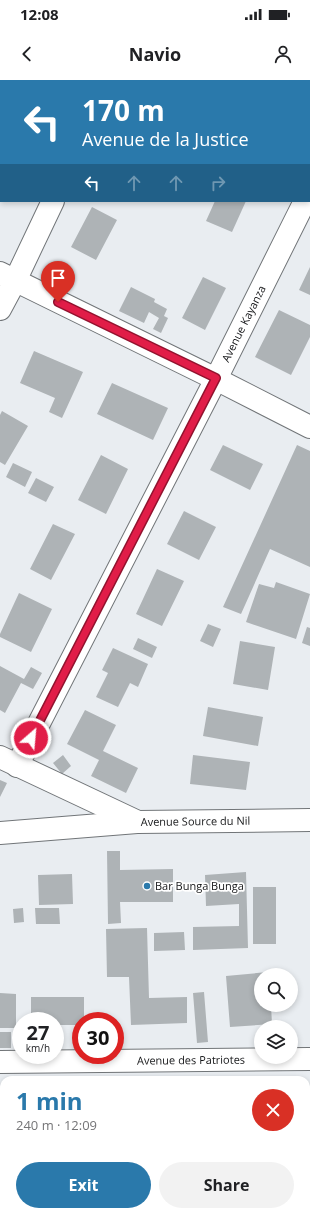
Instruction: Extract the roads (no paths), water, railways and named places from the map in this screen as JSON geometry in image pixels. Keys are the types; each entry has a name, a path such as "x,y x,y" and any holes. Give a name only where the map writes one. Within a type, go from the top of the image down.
{"street":[{"path":"0,309 8,277 52,202"},
{"name":"Avenue Kayanza","path":"8,762 216,378 304,202"},
{"path":"8,277 216,378 310,427"},
{"name":"Avenue Source du Nil","path":"8,762 138,822 310,820"},
{"path":"0,833 138,822"},
{"name":"Avenue des Patriotes","path":"0,1062 310,1059"}],"place":[{"name":"Bar Bunga Bunga","path":"147,886"}]}
